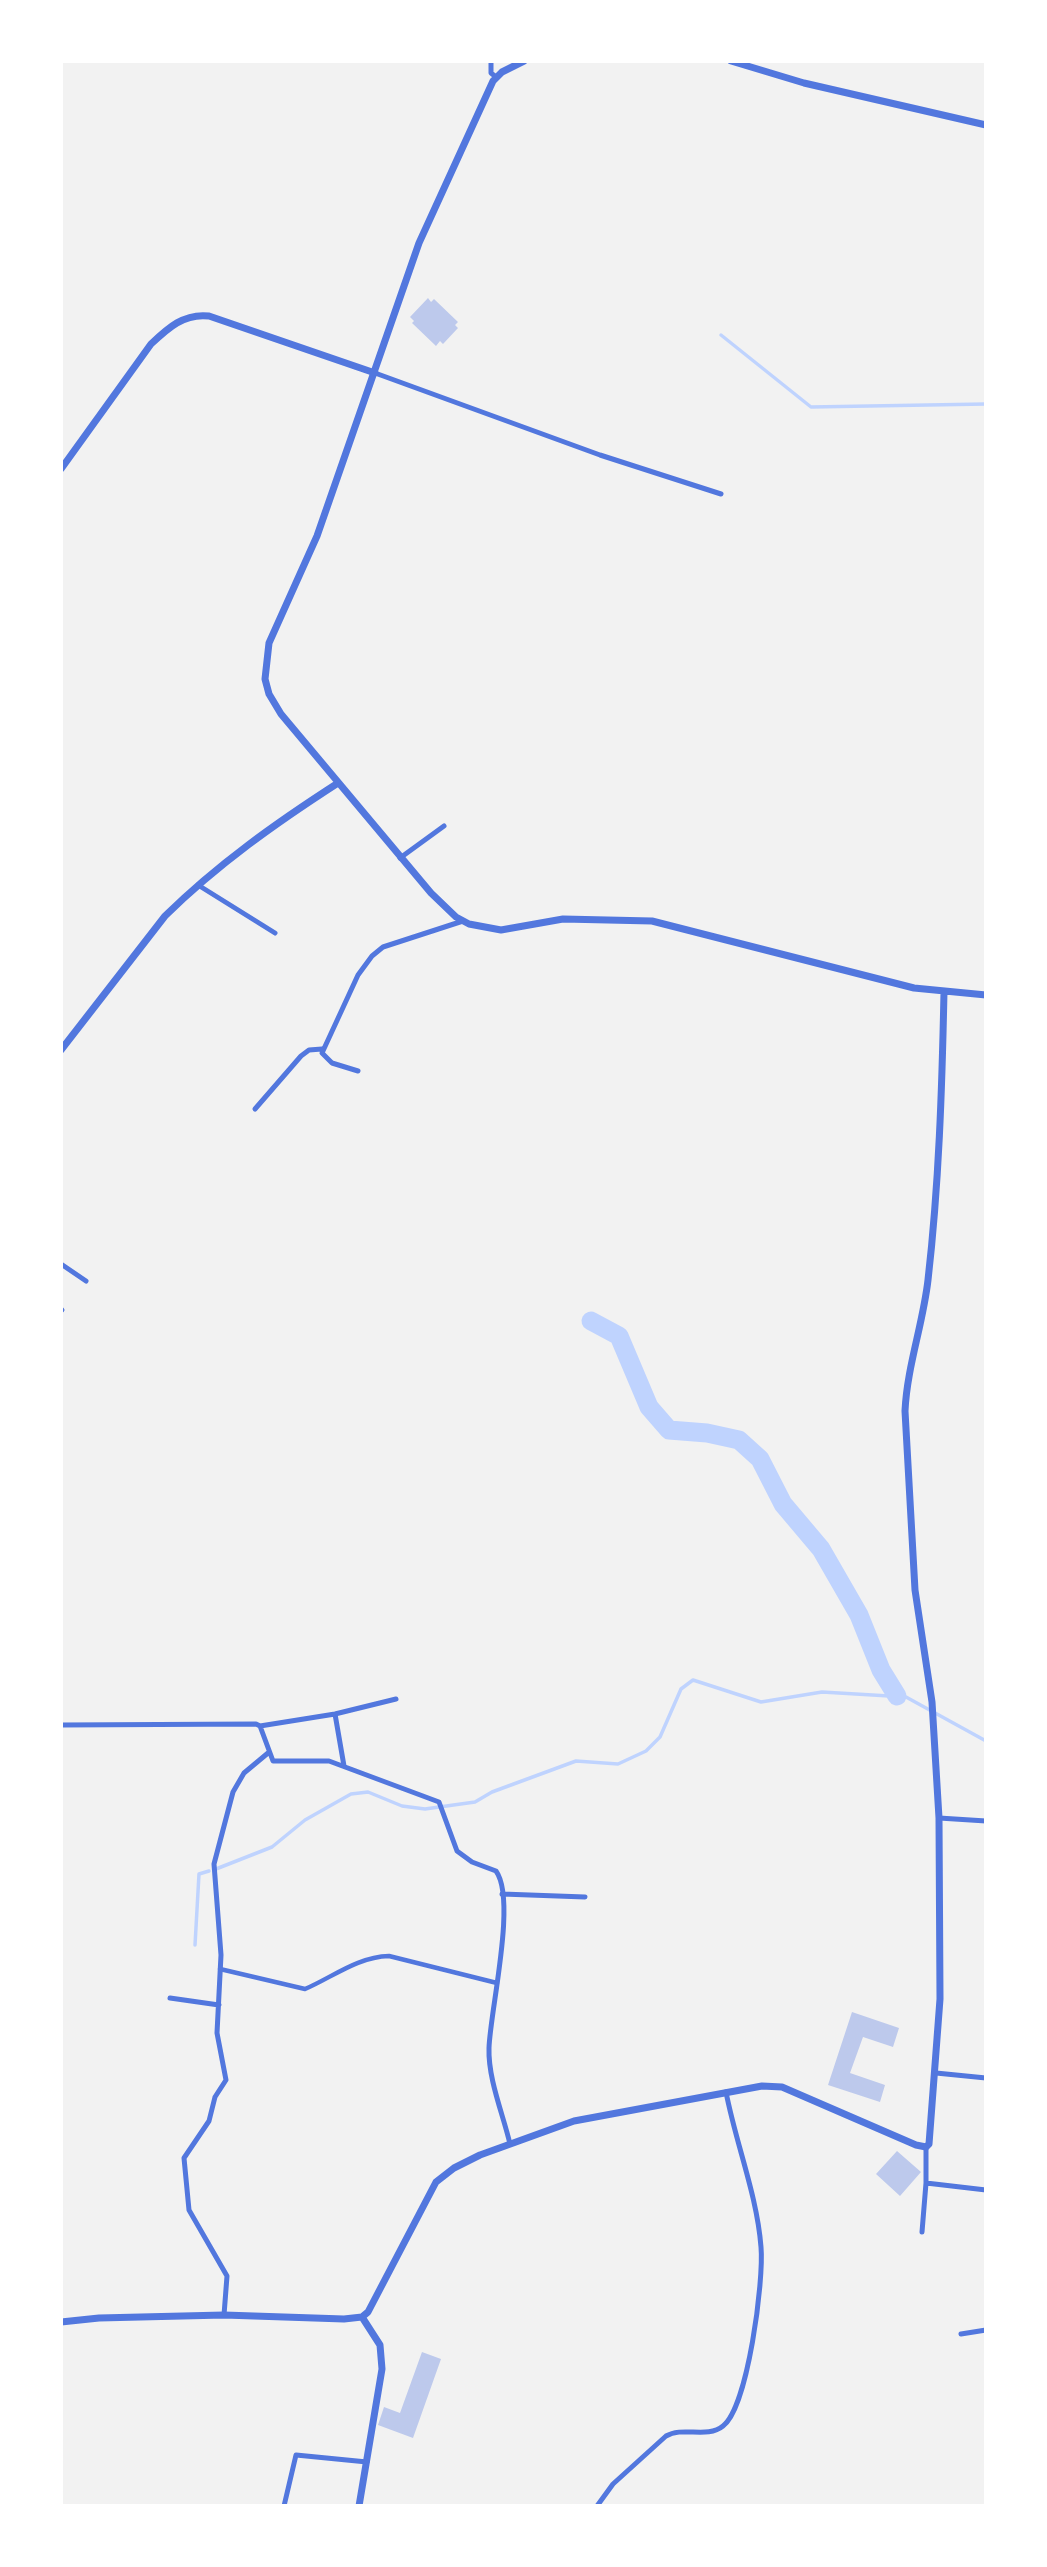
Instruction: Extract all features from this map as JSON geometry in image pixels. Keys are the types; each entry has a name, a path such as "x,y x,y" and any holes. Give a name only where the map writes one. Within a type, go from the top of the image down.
{"street":[{"path":"491,61 491,73 496,77"},
{"path":"463,922 431,893 400,858 277,708 269,694 264,666 276,626 317,536 419,243 496,77 524,61"},
{"path":"731,61 829,89 986,125"},
{"path":"61,470 151,344 164,331 190,317 209,316 600,455 721,494"},
{"path":"61,1050 165,916 267,828 338,783"},
{"path":"400,858 444,827"},
{"path":"198,885 275,933"},
{"path":"358,1071 332,1063 324,1056 323,1049 340,1018 358,975 378,950 463,922 501,930 563,919 652,921 914,988 986,995"},
{"path":"922,2232 926,2147 930,2138 940,1999 939,1818 932,1702 915,1590 905,1411 928,1280 938,1153 944,992"},
{"path":"255,1109 301,1055 309,1050 323,1049"},
{"path":"61,1264 86,1281"},
{"path":"61,1725 260,1726 335,1714 396,1699"},
{"path":"335,1714 345,1766"},
{"path":"260,1726 268,1753 278,1763 316,1759 345,1766 439,1802 446,1815 457,1852 471,1862 496,1871 502,1894 498,1984 490,2060 510,2144"},
{"path":"224,2315 227,2276 188,2210 183,2163 186,2152 209,2121 215,2097 226,2080 217,2034 219,1904 214,1864 233,1792 244,1773 268,1753"},
{"path":"939,1818 986,1821"},
{"path":"502,1894 585,1897"},
{"path":"220,1969 305,1989 336,1971 376,1957 389,1956 498,1984"},
{"path":"170,1998 219,2005"},
{"path":"936,2073 986,2078"},
{"path":"61,2322 99,2318 224,2315 344,2319 362,2317 368,2312 436,2182 454,2168 574,2121 762,2086 782,2087 926,2147"},
{"path":"597,2506 613,2484 666,2436 673,2432 715,2431 724,2426 745,2385 762,2248 726,2092"},
{"path":"926,2183 986,2190"},
{"path":"359,2506 383,2357 380,2345 362,2317"},
{"path":"961,2334 986,2330"},
{"path":"284,2506 296,2455 367,2462"}],"building":[{"path":"428,298 431,302 434,299 458,322 455,325 458,328 443,344 440,341 436,346 412,323 414,321 410,317"},
{"path":"852,2012 899,2028 893,2047 863,2037 850,2073 885,2085 880,2102 828,2085"},
{"path":"897,2151 921,2172 900,2196 876,2174"},
{"path":"422,2352 441,2359 413,2438 378,2425 384,2407 400,2413"}],"waterway":[{"path":"721,335 811,407 986,404"},
{"path":"591,1321 619,1336 649,1407 669,1430 707,1433 739,1440 760,1459 783,1504 821,1549 859,1615 881,1670 897,1696"},
{"path":"216,1869 272,1847 305,1820 351,1794 368,1792 402,1806 425,1809 475,1802 492,1792 576,1761 618,1764 646,1751 660,1737 681,1689 693,1680 761,1702 822,1692 906,1697 986,1741"},
{"path":"195,1945 199,1874 209,1871"}]}
